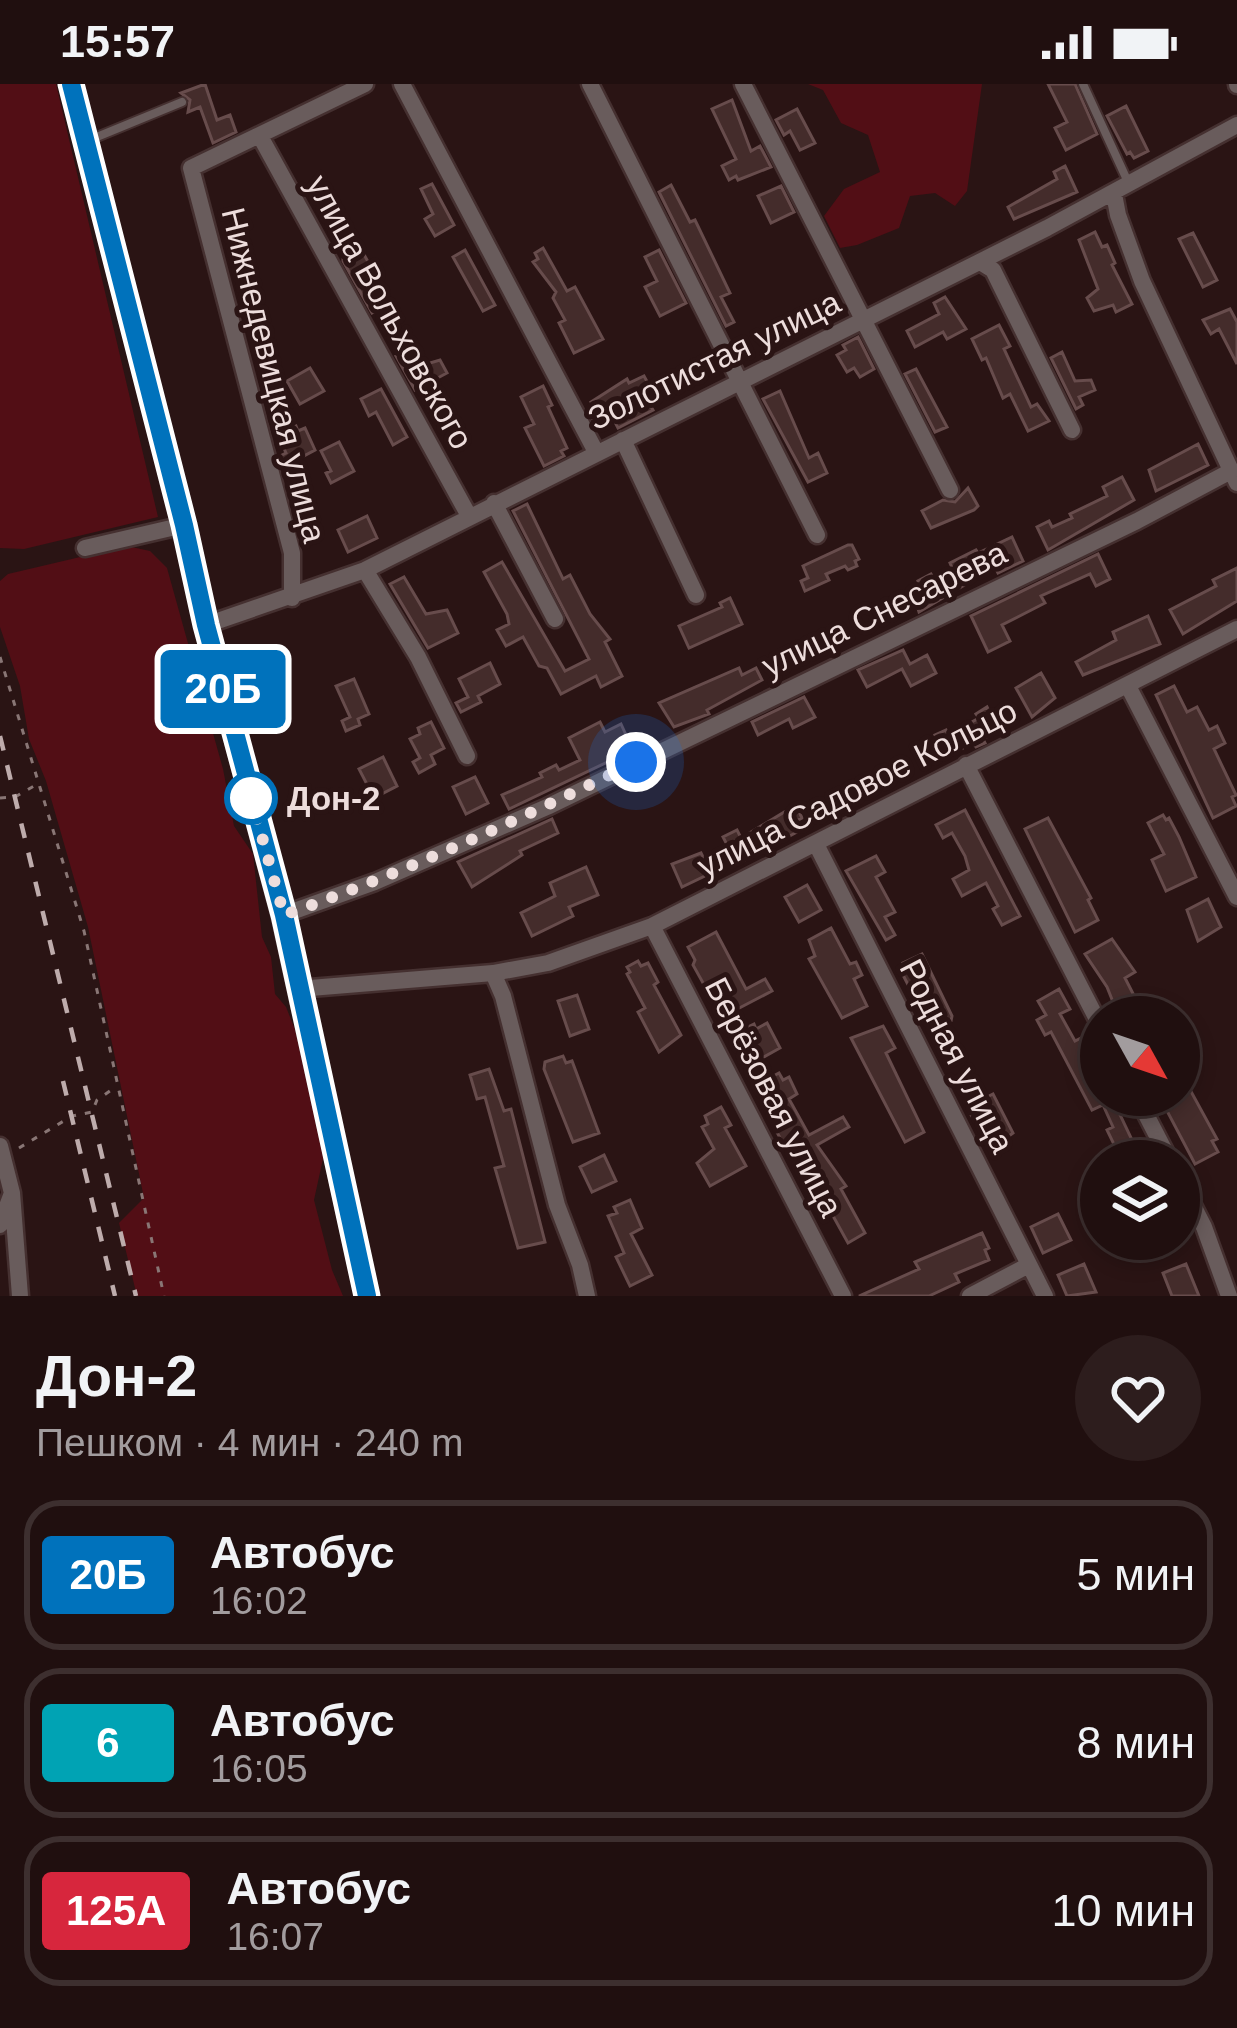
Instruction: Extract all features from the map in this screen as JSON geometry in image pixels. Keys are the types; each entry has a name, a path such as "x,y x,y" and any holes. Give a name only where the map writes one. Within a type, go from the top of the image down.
{"street":[{"path":"71,84 284,915 367,1296"},
{"path":"260,136 365,84"},
{"path":"402,84 596,452"},
{"path":"590,84 817,535"},
{"path":"743,84 950,490"},
{"name":"Золотистая улица","path":"206,625 365,570 980,262 1237,125"},
{"name":"Нижнедевицкая улица","path":"260,136 191,168 292,553 292,598"},
{"name":"улица Вольховского","path":"260,136 469,516"},
{"name":"улица Снесарева","path":"284,915 375,882 547,807 1234,477 1142,281 1121,189"},
{"path":"980,262 993,270 1072,430"},
{"path":"623,440 696,595"},
{"path":"494,503 555,619"},
{"path":"86,548 184,525"},
{"path":"365,570 418,657 467,756"},
{"name":"улица Садовое Кольцо","path":"298,989 494,973 548,963 652,926 1237,629"},
{"path":"1129,686 1237,897"},
{"path":"966,765 1085,996"},
{"name":"Родная улица","path":"816,844 1045,1296"},
{"name":"Берёзовая улица","path":"652,926 843,1296"},
{"path":"494,973 557,1205 587,1296"},
{"path":"2,1153 12,1193 20,1296"},
{"path":"1,1225 12,1193"},
{"path":"1200,1219 1228,1296"},
{"path":"970,1296 1028,1264"}],"lane":[{"path":"1083,84 1121,189"},
{"path":"85,142 182,102"}],"path":[{"path":"0,657 84,931 164,1296"},
{"path":"0,798 15,797 41,782"},
{"path":"2,1153 72,1116 92,1112 98,1100 116,1086"}],"shaded area":[{"path":"0,84 56,84 158,517 24,549 0,548"},
{"path":"808,84 982,84 967,191 955,206 935,193 910,196 899,228 840,248 824,216 844,189 880,172 868,135 841,123 823,90"},
{"path":"127,546 150,551 167,568 223,769 234,826 253,854 262,937 271,957 275,994 298,1037 324,1154 314,1200 343,1296 137,1296 119,1223 144,1198 88,927 46,781 29,739 20,686 0,627 0,581 8,574"}],"building":[{"path":"205,84 217,120 230,115 236,132 213,143 200,107 188,112 190,100 181,93"},
{"path":"1048,84 1075,84 1097,134 1066,150 1055,128 1067,122"},
{"path":"732,100 751,151 760,146 771,167 738,180 736,176 729,180 722,166 736,159 712,109"},
{"path":"1126,106 1148,151 1134,158 1127,154 1107,116"},
{"path":"797,109 815,143 800,150 790,131 784,135 776,120"},
{"path":"1065,166 1077,192 1014,219 1008,207 1057,179 1054,172"},
{"path":"432,184 454,225 435,236 425,219 433,214 421,189"},
{"path":"671,185 690,222 695,220 730,293 721,297 734,322 726,326 659,192"},
{"path":"781,186 794,212 771,223 758,196"},
{"path":"1095,232 1102,247 1107,245 1132,304 1116,312 1113,305 1094,311 1087,298 1098,289 1079,240"},
{"path":"1193,233 1217,280 1203,287 1179,239"},
{"path":"354,248 357,254 362,251 371,267 367,270 385,306 372,313 343,261 343,254"},
{"path":"543,248 567,291 575,287 603,339 574,353 559,323 565,320 553,298 556,292 533,262 538,259 535,253"},
{"path":"465,250 495,305 483,311 453,257"},
{"path":"659,250 686,303 660,316 645,287 657,281 645,257"},
{"path":"945,297 966,329 947,339 943,332 915,347 907,331 939,314 934,303"},
{"path":"1230,309 1237,322 1237,364 1219,329 1211,334 1203,320"},
{"path":"999,325 1010,346 1004,349 1031,407 1037,404 1049,421 1028,431 1010,394 1003,398 972,339"},
{"path":"858,337 874,369 860,377 854,368 847,372 837,355 846,350 843,345"},
{"path":"410,348 420,366 440,360 447,373 415,390 396,356"},
{"path":"1062,352 1075,381 1091,380 1095,390 1079,397 1083,405 1076,409 1051,358"},
{"path":"310,368 324,391 300,404 287,381"},
{"path":"916,369 947,427 935,432 905,374"},
{"path":"644,376 656,398 648,401 653,410 618,428 614,420 598,429 589,412 595,409 591,402 627,379 629,383"},
{"path":"543,386 567,448 561,451 564,456 544,466 525,428 534,424 521,397"},
{"path":"381,389 407,437 393,445 376,412 369,416 361,399"},
{"path":"780,391 809,458 818,453 827,473 808,482 763,399"},
{"path":"296,426 298,431 305,428 315,450 283,467 280,456 286,453 278,434"},
{"path":"339,442 354,471 331,483 321,451"},
{"path":"1198,444 1208,465 1156,491 1149,470"},
{"path":"1122,477 1134,500 1048,550 1037,527 1049,521 1052,527 1072,518 1070,514 1107,496 1103,487"},
{"path":"968,488 978,506 931,528 922,511 943,500 955,502"},
{"path":"527,504 563,579 570,575 590,614 610,639 605,642 622,676 601,687 596,676 561,694 523,637 506,646 497,630 509,624 507,614 484,572 502,562 565,671 589,659 513,511"},
{"path":"367,516 377,538 348,552 338,530"},
{"path":"1012,537 1023,561 998,573 995,567 919,612 913,592 921,587 918,581 931,574 934,579 953,570 950,563"},
{"path":"848,545 859,559 857,566 826,574 829,580 805,591 801,581 808,578 803,566"},
{"path":"1098,554 1110,579 1096,586 1090,574 1041,596 1045,603 1002,625 1010,641 988,652 971,616"},
{"path":"1237,568 1237,601 1183,634 1170,610 1216,586 1213,580"},
{"path":"404,577 426,614 447,610 458,633 428,648 390,584"},
{"path":"730,598 742,624 689,648 679,626 722,607 720,603"},
{"path":"1148,616 1160,644 1083,675 1076,662 1116,640 1113,632"},
{"path":"903,650 910,664 927,655 936,673 911,686 902,669 867,687 858,670"},
{"path":"490,663 500,684 461,712 456,703 468,697 459,679"},
{"path":"739,668 742,675 756,668 762,680 707,710 709,714 674,727 659,703"},
{"path":"1041,673 1055,698 1032,717 1016,688"},
{"path":"354,679 369,714 346,731 342,721 350,717 336,686"},
{"path":"1174,686 1187,712 1197,707 1209,730 1217,726 1225,743 1214,749 1236,795 1232,797 1236,806 1213,818 1156,695"},
{"path":"804,697 815,717 793,728 789,719 758,735 752,722"},
{"path":"987,707 990,713 1002,707 1011,724 983,739 985,743 976,747 973,743 938,761 929,743 937,739 935,735 946,730 948,735 979,718 976,714"},
{"path":"431,722 444,748 431,755 435,764 419,773 413,762 420,758 410,739"},
{"path":"600,722 605,732 621,724 631,746 616,753 618,757 509,809 502,795 542,777 540,773 556,765 559,770 580,760 569,738"},
{"path":"383,757 397,786 374,798 359,769"},
{"path":"475,777 488,803 466,814 453,787"},
{"path":"796,805 802,818 794,822 799,831 737,864 723,837 737,830 741,838"},
{"path":"965,810 1020,916 1002,925 986,883 962,896 953,879 969,870 965,856 952,833 943,838 936,825"},
{"path":"1163,815 1169,818 1196,877 1166,891 1152,860 1164,854 1148,823"},
{"path":"1048,818 1098,920 1075,932 1025,829"},
{"path":"552,819 558,833 520,851 522,855 472,887 458,862"},
{"path":"701,853 711,873 682,887 672,864"},
{"path":"876,856 885,872 876,877 895,912 885,917 895,935 886,940 846,871"},
{"path":"586,867 598,895 569,907 573,916 532,936 521,913 555,896 550,883"},
{"path":"807,885 821,910 799,922 785,897"},
{"path":"1208,899 1221,927 1198,941 1187,910"},
{"path":"831,928 850,964 856,962 862,975 854,979 867,1006 842,1018 809,959 815,956 809,940"},
{"path":"716,932 746,989 765,979 772,991 722,1017 688,947"},
{"path":"1112,939 1135,972 1125,978 1134,996 1111,996 1085,954"},
{"path":"922,954 952,1016 932,1031 903,975 908,972 903,963"},
{"path":"638,961 641,966 648,963 658,982 654,985 681,1035 659,1052 638,1012 645,1008 627,974 627,967"},
{"path":"1059,989 1070,1009 1060,1014 1075,1041 1080,1038 1080,1087 1051,1032 1045,1035 1037,1020 1046,1015 1038,1001"},
{"path":"577,995 589,1029 570,1036 558,1001"},
{"path":"767,1023 780,1048 751,1064 734,1034"},
{"path":"883,1026 895,1048 886,1053 924,1132 905,1142 851,1038"},
{"path":"563,1056 566,1063 572,1061 599,1133 573,1142 544,1069 545,1062"},
{"path":"489,1069 504,1111 511,1109 545,1242 518,1248 495,1168 504,1166 485,1097 477,1099 470,1075"},
{"path":"779,1073 783,1080 789,1077 797,1094 789,1099 809,1135 843,1117 849,1127 817,1145 846,1186 841,1189 865,1233 848,1243 807,1177 811,1175 800,1154 796,1156 789,1144 785,1147 773,1125 781,1121 765,1089 770,1086 766,1080"},
{"path":"985,1092 987,1097 993,1094 1013,1133 991,1149 967,1101"},
{"path":"721,1107 731,1125 725,1128 746,1166 710,1186 697,1163 714,1149 702,1127 708,1124 705,1116"},
{"path":"1200,1108 1217,1139 1212,1141 1218,1152 1200,1161 1200,1140 1182,1140 1170,1116 1200,1116"},
{"path":"1108,1116 1121,1116 1132,1140 1112,1140 1107,1130 1113,1127"},
{"path":"604,1155 616,1181 592,1192 580,1167"},
{"path":"630,1200 642,1228 631,1234 652,1275 630,1286 616,1257 624,1253 608,1216 617,1213 614,1207"},
{"path":"1058,1214 1071,1240 1043,1253 1031,1227"},
{"path":"982,1233 989,1260 955,1274 959,1282 929,1296 859,1296 919,1269 915,1262"},
{"path":"1084,1264 1096,1292 1067,1296 1058,1275"},
{"path":"1186,1264 1199,1296 1172,1296 1163,1273"}],"railway":[{"path":"0,736 136,1296"},
{"path":"63,1081 115,1296"}],"bus line":[{"name":"20Б","path":"71,84 284,915 367,1296"}],"place":[{"name":"Дон-2","path":"251,798"}],"route":[{"path":"251,798 284,915 375,882 547,807 636,762"}]}
